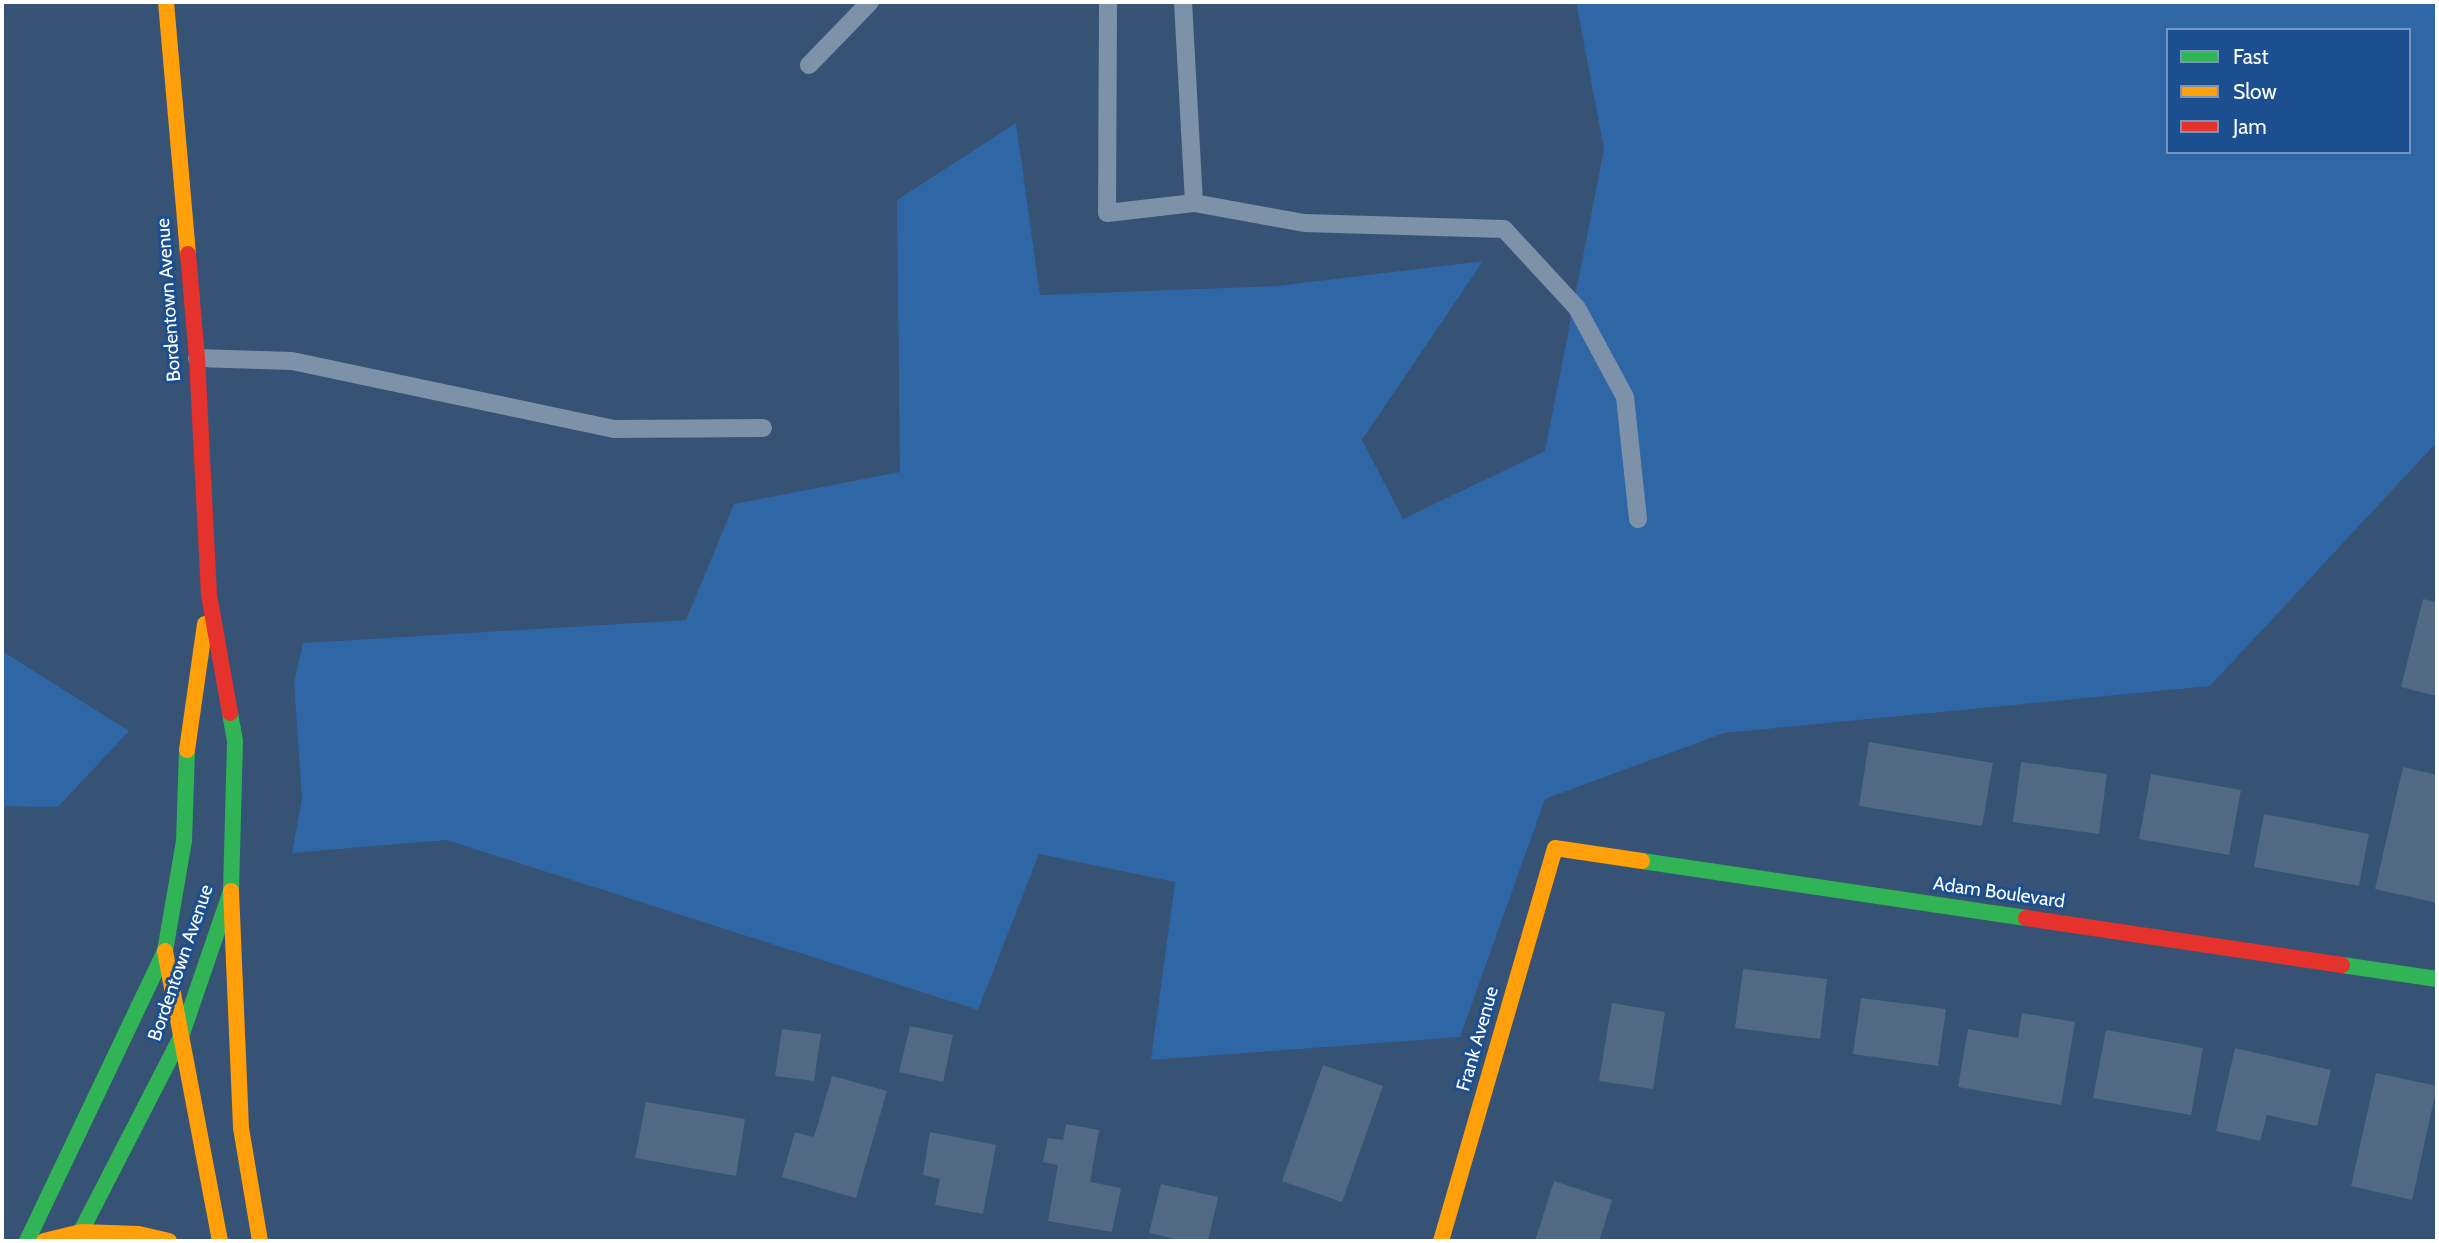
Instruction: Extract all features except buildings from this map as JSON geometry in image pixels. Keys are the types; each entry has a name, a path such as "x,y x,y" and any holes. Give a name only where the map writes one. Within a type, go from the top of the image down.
{"main road":[{"name":"Bordentown Avenue","path":"78,1236 181,1037 231,891 235,741 209,595 197,358 166,2"},
{"name":"Bordentown Avenue","path":"27,1241 164,951 184,841 188,728 209,595"},
{"name":"Adam Boulevard","path":"1555,848 2437,979"},
{"name":"Frank Avenue","path":"1441,1241 1555,848"},
{"path":"231,891 241,1128 260,1241"},
{"path":"164,951 220,1241"},
{"path":"44,1241 78,1236 139,1234 169,1241"}],"lane":[{"path":"809,65 870,2"},
{"path":"1108,2 1107,213 1194,203 1304,223 1504,229 1577,308 1625,397 1638,519"},
{"path":"1183,2 1194,203"},
{"path":"197,358 292,361 614,429 763,428"}],"shaded area":[{"path":"1576,2 2437,2 2437,442 2210,686 1724,733 1545,799 1460,1037 1151,1060 1175,882 1039,854 978,1010 447,840 292,853 302,798 294,683 303,643 686,620 734,504 900,472 897,200 1016,123 1040,295 1277,286 1483,261 1362,440 1403,519 1545,451 1604,149"},
{"path":"2,651 129,731 58,807 2,806"}],"traffic: fast":[{"path":"76,1241 181,1037 231,891 235,741 230,713"},
{"path":"27,1241 165,951 184,841 187,750"},
{"path":"1642,861 2026,918"},
{"path":"2342,965 2437,979"}],"traffic: slow":[{"path":"166,2 188,254"},
{"path":"187,750 205,624"},
{"path":"1441,1241 1555,848 1642,861"},
{"path":"231,891 241,1128 260,1241"},
{"path":"165,951 220,1241"},
{"path":"44,1241 81,1232 139,1234 169,1241"}],"traffic: jam":[{"path":"188,254 197,358 209,595 230,713"},
{"path":"2026,918 2342,965"}]}
